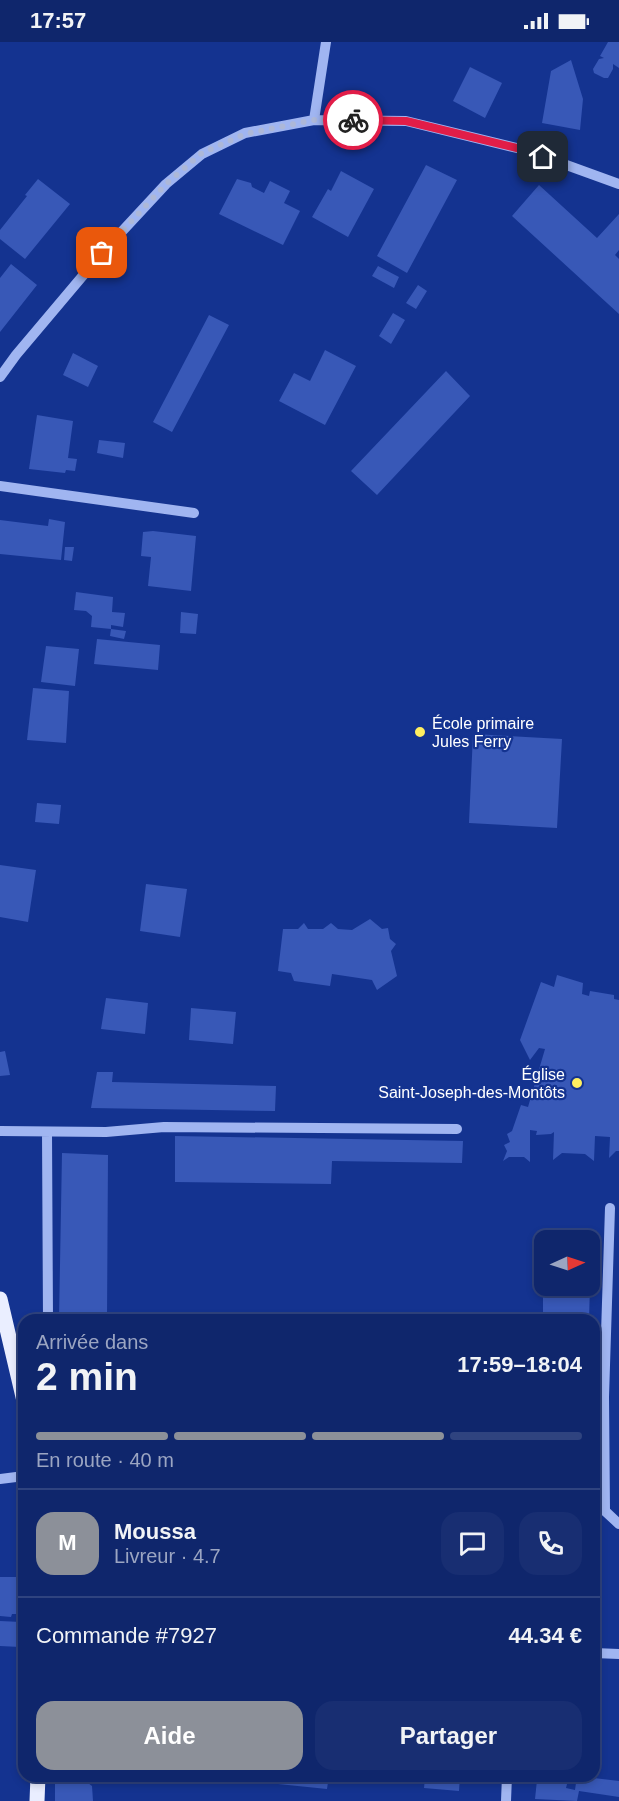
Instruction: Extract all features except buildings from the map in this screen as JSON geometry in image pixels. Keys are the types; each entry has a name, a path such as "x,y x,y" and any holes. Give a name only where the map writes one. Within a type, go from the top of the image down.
{"main road":[{"path":"0,1299 18,1376"},
{"path":"37,1801 38,1782"}],"street":[{"path":"314,120 326,42"},
{"path":"0,377 102,253 166,184 202,153 245,134 314,120 406,121 525,150 619,184"},
{"path":"0,486 194,513"},
{"path":"0,1131 106,1132 164,1127 457,1129"},
{"path":"48,1132 48,1314"},
{"path":"610,1208 604,1397 605,1511 619,1524"},
{"path":"0,1479 18,1477"},
{"path":"600,1653 619,1654"},
{"path":"506,1801 507,1782"}],"way so far":[{"path":"102,253 166,184 202,153 245,134 314,120 353,120"}],"place":[{"name":"École primaire Jules Ferry","path":"420,732"},
{"name":"Église Saint-Joseph-des-Montôts","path":"577,1083"}],"route":[{"path":"353,120 406,121 525,150 543,157"}]}
